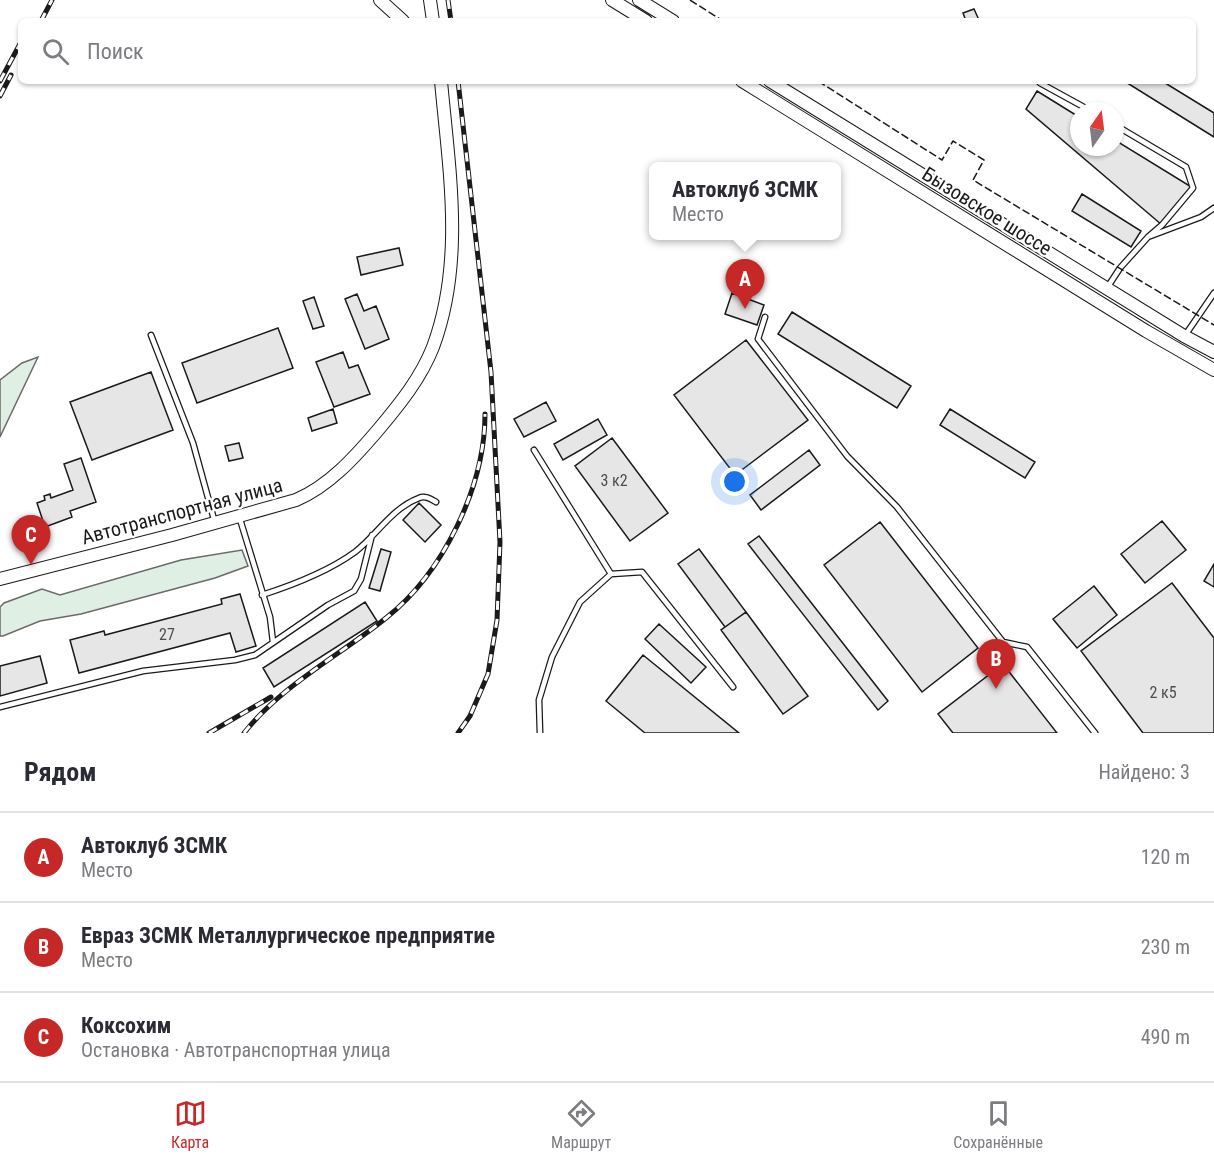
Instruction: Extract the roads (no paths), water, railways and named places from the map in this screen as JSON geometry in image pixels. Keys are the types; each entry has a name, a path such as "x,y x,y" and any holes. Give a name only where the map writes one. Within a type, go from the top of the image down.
{"main road":[{"path":"380,0 400,18"},
{"path":"430,0 433,18"},
{"path":"612,0 641,18"},
{"path":"639,0 668,18"},
{"name":"Автотранспортная улица","path":"0,579 278,506 308,495 340,470 374,435 403,399 433,347 448,296 453,243 453,210 441,84"},
{"name":"Бызовское шоссе","path":"747,84 1146,331 1214,370"},
{"name":"Бызовское шоссе","path":"775,84 1184,336 1214,352"}],"lane":[{"path":"1042,84 1075,102"},
{"path":"1107,288 1120,268 1162,225 1193,188 1186,167 1124,130"},
{"path":"1148,237 1201,217 1214,208"},
{"path":"1184,336 1214,293"},
{"path":"765,317 758,339 847,456 897,507 1003,642 1028,647 1095,733"},
{"path":"151,335 193,443 215,523"},
{"path":"534,450 611,574"},
{"path":"262,595 300,583 355,552 396,512 419,497 424,496 436,502"},
{"path":"239,516 270,617 273,642"},
{"path":"0,707 143,671 235,660 255,655 354,591 361,579 372,535"},
{"path":"540,733 539,700 552,657 580,602 611,574 642,572 733,687"}],"railway":[{"path":"43,18 52,0"},
{"path":"448,0 451,18"},
{"path":"0,81 18,48"},
{"path":"0,96 11,75"},
{"path":"458,84 491,372 500,542 497,620 488,674 470,716 458,733"},
{"path":"244,733 259,716 293,686 386,618 426,577 457,526 469,499 478,470 485,414"},
{"path":"209,733 271,697"}],"place":[{"name":"Автоклуб ЗСМК","path":"745,309"},
{"name":"Коксохим","path":"31,565"},
{"name":"Евраз ЗСМК Металлургическое предприятие","path":"996,689"}]}
